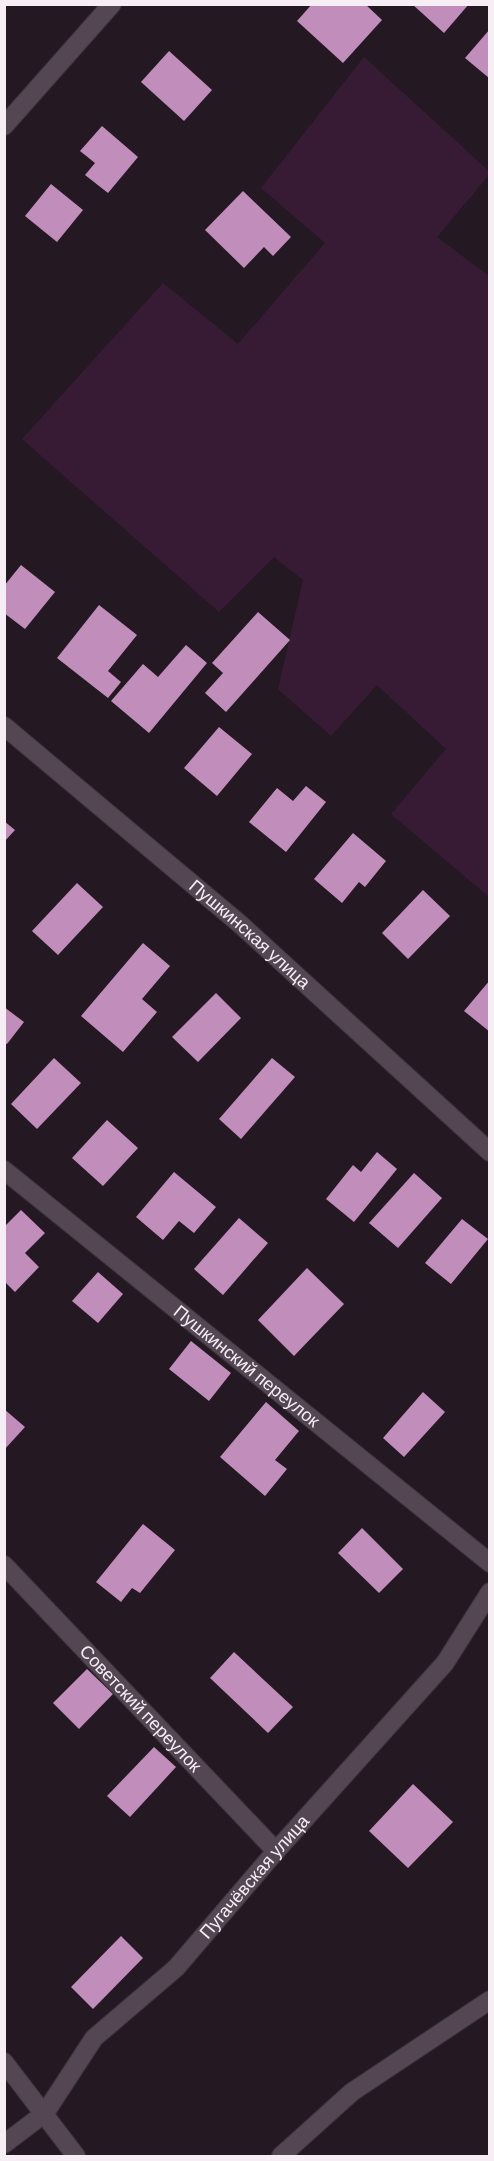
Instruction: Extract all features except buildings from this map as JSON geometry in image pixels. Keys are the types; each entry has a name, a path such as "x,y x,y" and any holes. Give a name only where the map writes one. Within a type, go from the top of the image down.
{"street":[{"path":"4,126 112,4"},
{"name":"Пушкинская улица","path":"4,726 240,924 489,1152"},
{"name":"Пушкинский переулок","path":"4,1170 489,1563"},
{"name":"Советский переулок","path":"4,1565 276,1851"},
{"name":"Пугачёвская улица","path":"4,2144 45,2113 94,2038 176,1968 276,1851 445,1663 489,1592"},
{"path":"281,2157 352,2092 489,2000"},
{"path":"4,2062 45,2113 76,2157"}],"shaded area":[{"path":"364,57 489,171 489,175 437,237 489,276 489,897 391,814 446,749 377,685 331,736 278,689 303,580 274,557 219,612 22,439 163,283 238,344 325,243 261,188"}]}
